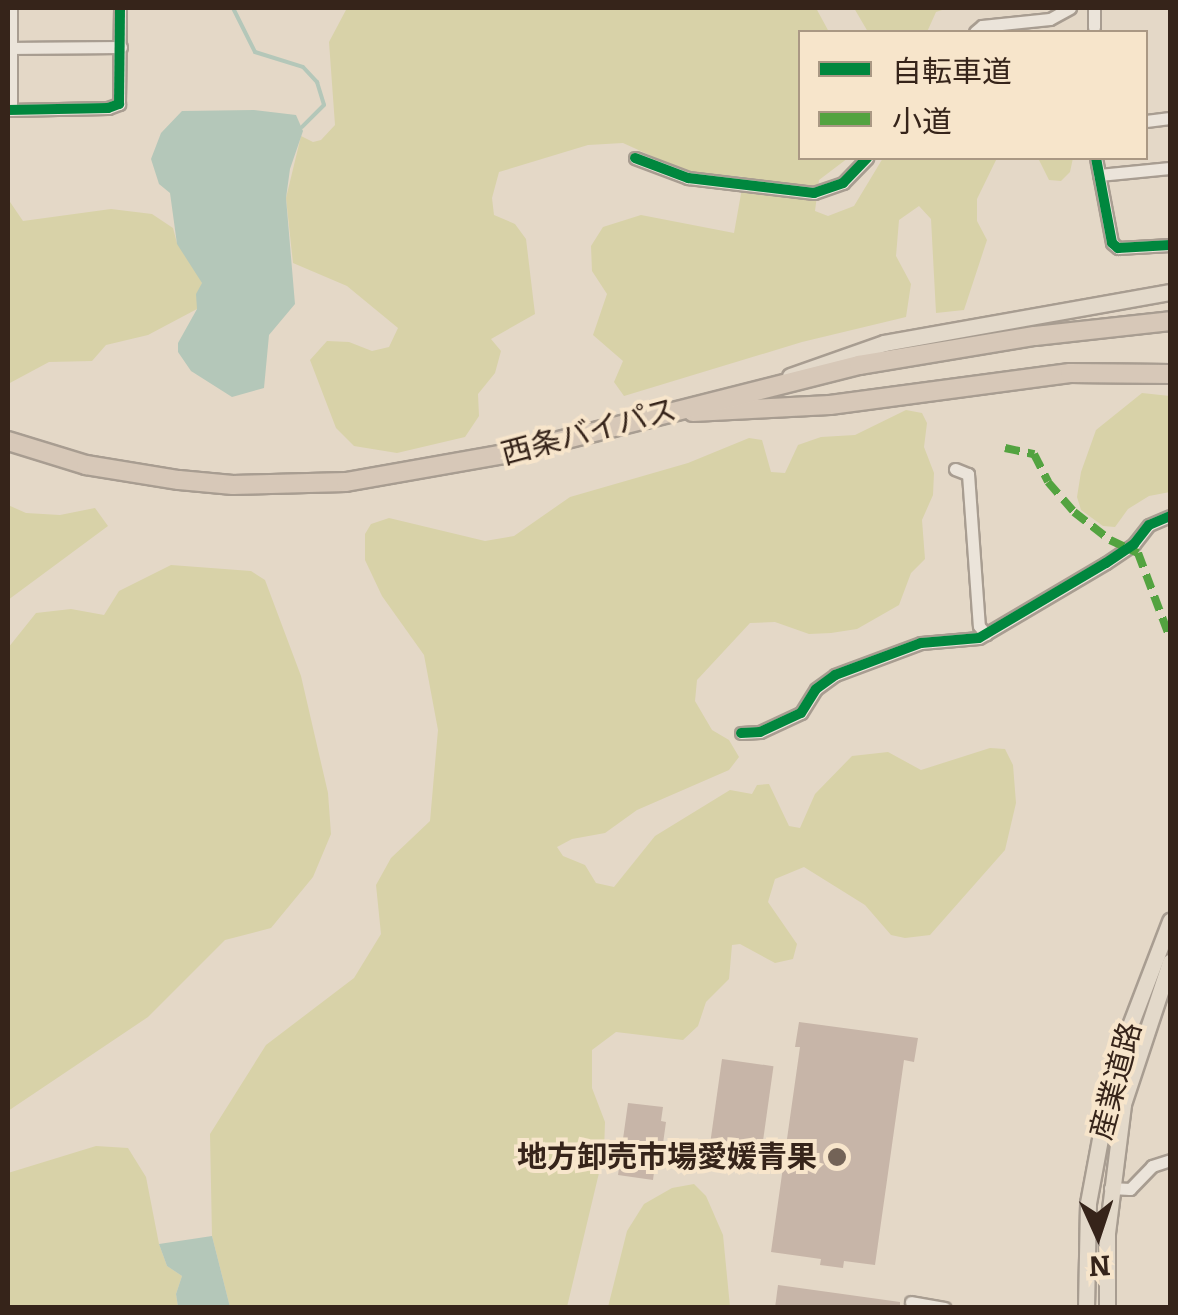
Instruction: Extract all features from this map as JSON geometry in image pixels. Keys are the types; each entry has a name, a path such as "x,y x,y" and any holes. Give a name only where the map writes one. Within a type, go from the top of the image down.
{"highway":[{"name":"西条バイパス","path":"8,441 133,474 284,485 346,482 449,467 772,383 1035,336 1170,321"},
{"path":"660,414 830,405 1070,373 1170,374"}],"main road":[{"path":"772,383 884,342 1170,292"},
{"name":"産業道路","path":"1086,1308 1088,1203 1105,1112 1129,1028 1170,921"},
{"name":"産業道路","path":"1107,1308 1110,1188 1123,1104 1170,962"}],"street":[{"path":"10,8 9,110 114,106 121,98 120,8"},
{"path":"978,30 988,24 1050,19 1070,8"},
{"path":"1094,8 1094,27"},
{"path":"9,48 120,47"},
{"path":"636,158 688,178 814,192 843,184 865,160"},
{"path":"1096,160 1112,242 1118,248 1170,245"},
{"path":"1099,175 1170,168"},
{"path":"954,469 968,474 979,626 986,634"},
{"path":"740,734 760,732 801,712 816,689 835,676 921,643 986,634 1106,563 1134,544 1154,521 1170,516"},
{"path":"1110,1188 1130,1189 1152,1166 1170,1160"},
{"path":"911,1302 944,1308"}],"shaded area":[{"path":"347,8 816,8 828,30 798,30 798,160 845,160 819,180 815,211 828,216 854,206 882,160 996,160 977,199 977,221 987,240 964,310 936,313 931,219 919,206 899,220 896,256 911,284 906,317 802,342 624,396 614,382 623,361 593,335 607,294 592,271 591,246 603,227 641,215 734,233 744,177 687,172 623,143 588,145 499,172 492,198 494,215 515,224 526,239 535,314 491,339 501,351 495,373 478,394 479,416 465,437 397,453 354,446 336,428 310,360 327,341 349,342 372,351 389,347 398,328 347,286 293,263 286,198 301,136 313,142 321,140 335,125 329,42"},
{"path":"854,8 948,8 936,12 928,30 867,30"},
{"path":"254,110 296,115 303,131 290,169 286,198 295,304 269,335 264,388 232,397 191,371 178,352 178,343 197,309 196,294 202,283 177,244 170,193 159,184 151,159 161,133 182,111"},
{"path":"1039,160 1073,160 1070,172 1061,181 1049,180"},
{"path":"8,199 23,221 111,209 152,214 173,228 177,243 199,273 202,283 197,309 148,335 106,345 92,361 49,362 8,384"},
{"path":"1142,393 1170,396 1170,492 1149,496 1128,509 1115,527 1103,526 1081,510 1077,497 1081,472 1096,430"},
{"path":"906,410 922,413 927,423 924,447 934,473 933,495 922,520 925,559 911,573 899,605 857,629 831,633 809,634 775,622 750,623 697,680 695,701 712,730 729,740 739,757 729,770 637,810 605,833 572,839 557,847 563,856 585,865 596,883 614,887 655,836 730,790 752,794 757,785 769,784 789,826 800,828 815,794 852,756 888,752 921,770 990,748 1005,749 1013,765 1016,803 1005,850 930,935 891,935 865,905 804,867 775,879 768,902 797,944 793,959 775,963 740,944 732,945 729,979 706,1002 698,1026 683,1040 616,1032 592,1050 592,1088 605,1122 604,1152 567,1307 230,1307 212,1236 210,1134 266,1045 354,978 381,934 376,885 391,858 430,821 438,730 424,655 382,596 365,560 365,534 371,524 389,518 485,541 514,536 570,497 688,463 749,438 762,440 771,472 785,473 798,445 821,437 855,435"},
{"path":"8,505 26,513 60,515 95,508 108,526 8,600"},
{"path":"171,565 251,571 265,580 301,676 328,793 331,834 313,877 271,928 225,940 148,1017 8,1111 8,648 36,613 71,609 104,615 119,591"},
{"path":"96,1146 128,1148 146,1177 167,1266 182,1276 176,1294 178,1307 8,1308 8,1173"},
{"path":"694,1184 706,1196 723,1235 730,1307 608,1307 627,1231 644,1204 672,1188"},
{"path":"212,1236 230,1307 178,1307 176,1294 182,1276 167,1266 159,1244"}],"building":[{"name":"地方卸売市場愛媛青果","path":"799,1022 918,1038 914,1062 904,1060 875,1265 844,1261 843,1268 820,1265 821,1259 771,1252 800,1047 795,1047"},
{"path":"722,1059 773,1066 761,1157 709,1150"},
{"path":"628,1103 663,1107 661,1121 666,1122 660,1165 655,1165 653,1180 618,1175"},
{"path":"778,1285 900,1302 900,1308 775,1308"}],"waterway":[{"path":"233,8 255,52 303,67 317,82 324,105 302,127"}],"marked path":[{"path":"1005,448 1034,454 1048,482 1074,512 1110,540 1138,553 1170,638"}],"cycle path":[{"path":"8,110 108,108 119,104 120,8"},
{"path":"635,158 688,178 814,193 843,183 865,160"},
{"path":"1096,160 1112,243 1118,248 1170,245"},
{"path":"741,733 760,732 801,713 816,689 835,675 921,643 979,638 1106,563 1134,544 1149,525 1170,516"}],"place":[{"name":"地方卸売市場愛媛青果","path":"837,1157"}]}
